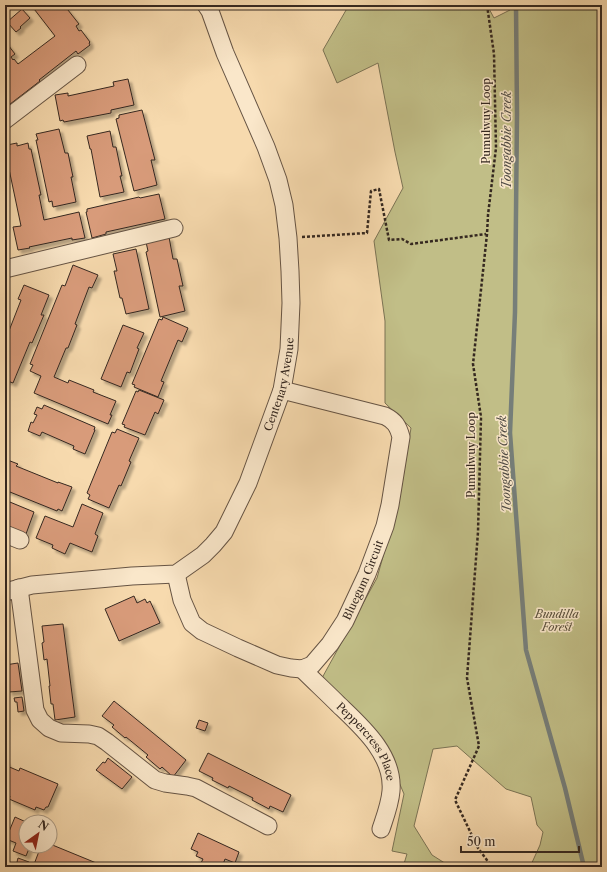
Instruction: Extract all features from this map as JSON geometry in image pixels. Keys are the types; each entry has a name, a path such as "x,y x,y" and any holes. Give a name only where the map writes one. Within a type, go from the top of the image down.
{"street":[{"name":"Centenary Avenue","path":"176,574 203,555 224,532 248,483 282,390 289,349 291,303 290,271 284,205 278,180 266,147 225,52 212,7"},
{"path":"5,120 77,65"},
{"path":"5,269 174,228"},
{"name":"Bluegum Circuit","path":"282,390 385,416 392,419 398,428 401,437 390,505 385,526 367,574 345,621 330,644 312,665 302,669"},
{"path":"268,826 196,788 165,784 155,780 98,736 89,734 62,733 49,728 40,720 35,710 12,590 32,585 132,576 176,574 182,600 192,623 202,631 277,665 302,669"},
{"name":"Peppercress Place","path":"302,669 361,727 383,756 390,773 392,791 381,829"}],"path":[{"name":"Pumulwuy Loop","path":"486,5 494,54 496,148 472,364 481,417 478,532 467,678 479,746 455,800 478,848 492,867"},
{"path":"288,238 367,233 371,191 379,189 389,240 402,239 411,244 487,234"}],"green space":[{"name":"Bundilla Forest","path":"349,5 487,5 494,18 510,10 510,5 602,5 602,867 530,867 540,845 543,832 537,825 531,797 506,789 457,746 433,749 414,826 432,855 451,867 403,867 407,854 392,851 404,794 379,735 322,678 377,578 400,496 411,428 385,403 385,321 374,241 403,188 378,63 337,83 323,50"}],"building":[{"path":"31,5 64,5 79,24 76,26 90,42 90,45 78,54 76,51 5,108 5,41 15,54 11,57 18,64 55,36"},
{"path":"22,9 30,18 16,32 7,22"},
{"path":"128,79 134,105 111,110 111,113 64,122 63,120 60,121 55,95 68,93 68,96 114,86 113,82"},
{"path":"142,110 155,160 151,160 157,185 134,191 116,119 119,118 119,115"},
{"path":"59,129 65,153 68,153 76,202 53,207 52,201 49,202 36,134"},
{"path":"110,131 113,147 116,147 124,192 100,197 91,149 87,136"},
{"path":"17,143 17,146 28,143 29,149 31,149 41,195 39,195 44,220 79,212 85,238 72,240 72,238 18,250 13,227 21,226 5,150 7,149 7,145"},
{"path":"159,194 165,219 106,232 106,234 92,238 86,212 87,209"},
{"path":"169,237 173,259 177,259 183,286 179,286 185,311 160,317 146,252 148,251 146,242"},
{"path":"136,249 149,309 126,314 122,298 120,298 114,271 117,271 113,254"},
{"path":"73,265 98,275 92,288 89,287 75,324 77,325 54,377 68,383 69,380 116,401 108,424 34,393 41,376 30,371 33,365 30,364 62,285 65,286"},
{"path":"24,285 49,295 41,315 44,315 32,343 30,342 13,383 5,380 5,341 21,300 18,299"},
{"path":"163,317 188,328 182,342 178,340 161,381 164,382 158,397 134,387 135,385 132,384 159,319 162,320"},
{"path":"123,325 144,333 137,348 139,349 130,373 127,372 121,387 101,379"},
{"path":"139,390 164,400 158,414 155,412 145,435 124,427 125,425 122,424 136,391 138,392"},
{"path":"44,405 95,427 85,454 73,449 74,446 42,432 40,436 28,431 31,422 33,423 37,415 34,414 37,407 42,409"},
{"path":"117,429 139,438 129,461 131,462 121,486 119,485 109,508 88,499 90,495 87,493 112,432 115,433"},
{"path":"5,459 18,464 16,466 72,487 62,511 58,509 57,511 5,490"},
{"path":"5,500 34,512 26,534 5,525"},
{"path":"82,504 103,513 95,534 98,536 92,552 70,543 65,554 52,548 53,545 36,538 45,516 73,527"},
{"path":"134,596 137,603 145,599 147,603 150,601 160,623 119,641 105,609"},
{"path":"63,624 75,717 55,720 53,704 51,704 47,659 44,660 42,626"},
{"path":"18,663 22,691 9,692 5,665"},
{"path":"22,697 24,711 18,712 17,702 15,702 14,698"},
{"path":"114,701 186,760 173,777 162,767 160,769 146,757 148,755 112,727 114,725 102,716"},
{"path":"199,720 208,723 205,731 196,728"},
{"path":"208,753 291,795 283,812 270,806 269,809 252,800 253,798 229,786 228,788 212,780 213,778 199,771"},
{"path":"108,758 132,777 122,789 96,770 103,762 105,763"},
{"path":"5,761 8,764 7,766 19,771 20,768 58,784 48,807 44,810 36,807 35,810 9,799 10,796 5,794"},
{"path":"15,817 18,818 18,853 13,851 16,843 6,839"},
{"path":"198,833 239,852 235,863 225,859 222,867 202,866 201,863 203,859 196,856 198,852 191,849"},
{"path":"58,847 106,867 33,867 38,854 58,854"},
{"path":"18,858 29,862 28,867 17,862"},
{"path":"5,861 19,867 5,867"}],"waterway":[{"name":"Toongabbie Creek","path":"516,5 517,114 515,312 510,433 526,650 565,788 584,867"}]}
